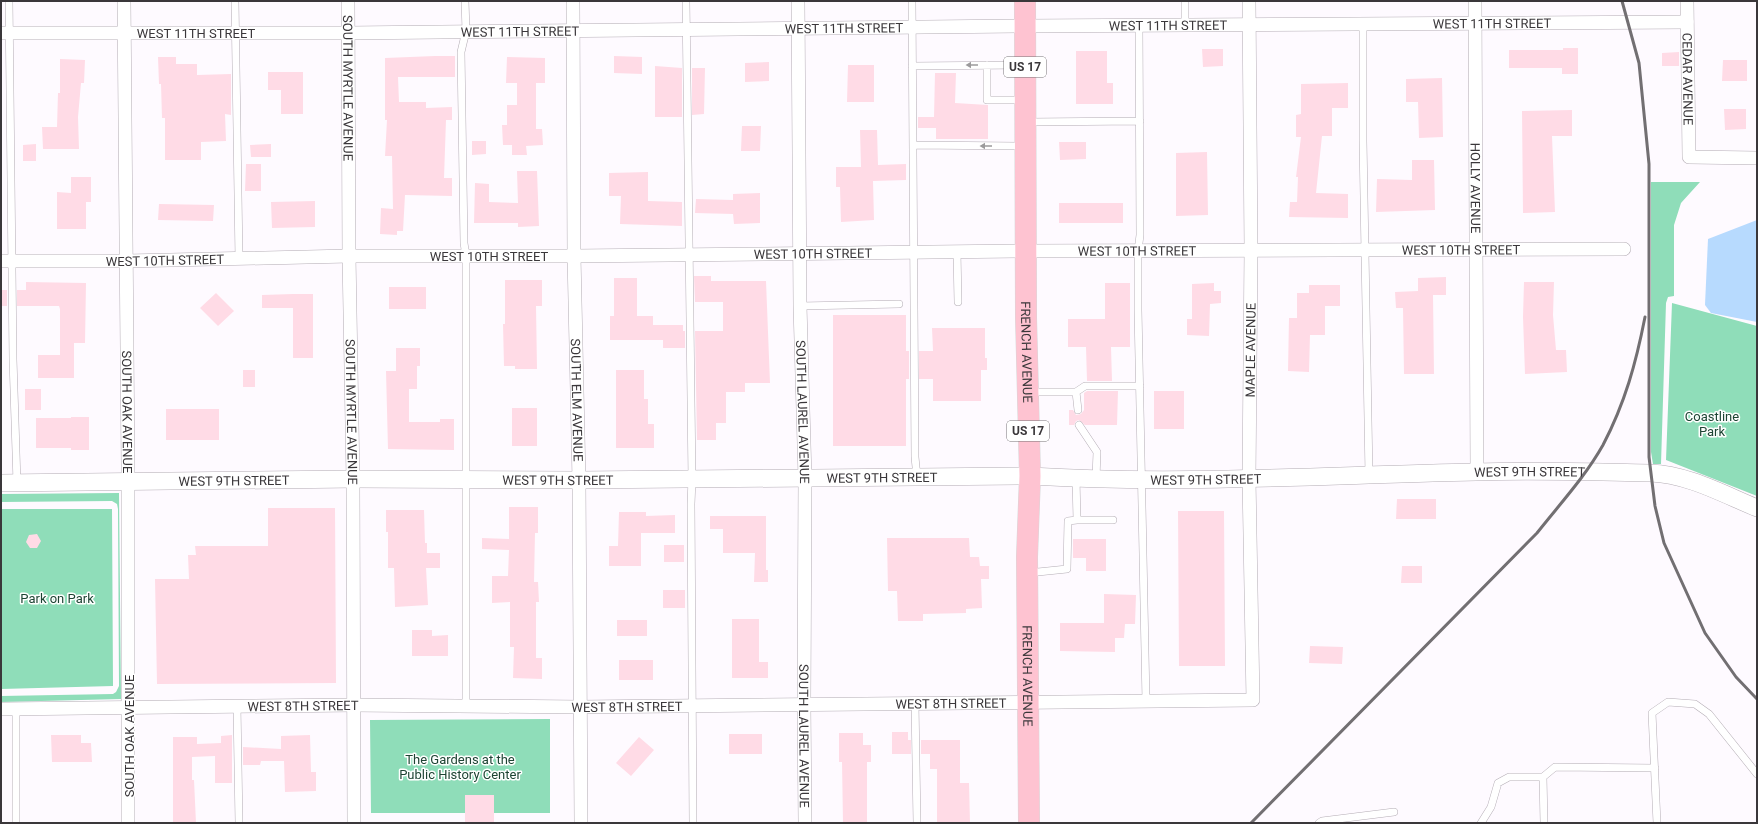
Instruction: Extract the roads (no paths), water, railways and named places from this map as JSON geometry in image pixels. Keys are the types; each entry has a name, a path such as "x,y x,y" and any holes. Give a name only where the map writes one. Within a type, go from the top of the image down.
{"main road":[{"name":"FRENCH AVENUE","path":"1025,1 1027,392 1030,476 1028,573 1029,823"}],"street":[{"name":"SOUTH OAK AVENUE","path":"124,1 127,261 129,708 128,823"},
{"name":"SOUTH MYRTLE AVENUE","path":"348,1 349,256 353,479 354,823"},
{"name":"SOUTH ELM AVENUE","path":"573,1 574,256 579,480 581,823"},
{"name":"SOUTH LAUREL AVENUE","path":"798,1 800,306 805,478 804,704 806,823"},
{"name":"MAPLE AVENUE","path":"1249,1 1251,250 1249,479 1253,700"},
{"name":"HOLLY AVENUE","path":"1475,1 1478,472"},
{"name":"CEDAR AVENUE","path":"1687,1 1689,157 1757,158"},
{"name":"WEST 11TH STREET","path":"5,33 348,33 1139,25 1687,22"},
{"name":"WEST 10TH STREET","path":"7,261 127,261 349,256 574,256 1026,251 1624,249"},
{"name":"WEST 9TH STREET","path":"9,483 353,479 579,480 1030,476 1142,479 1249,479 1478,472 1662,473 1697,482 1757,508"},
{"name":"WEST 8TH STREET","path":"1,709 353,705 580,707 1253,700"}],"lane":[{"path":"9,1 5,33 7,261 13,359 9,483"},
{"path":"236,1 235,33 238,258"},
{"path":"465,1 466,31 462,52 464,243 466,256 466,706"},
{"path":"686,1 692,479 693,823"},
{"path":"912,1 914,145 914,457 917,477"},
{"path":"1185,1 1185,25"},
{"path":"1363,24 1369,475"},
{"path":"1139,25 1140,235 1138,251 1146,701"},
{"path":"987,65 987,100 1025,100"},
{"path":"912,66 1025,65"},
{"path":"1025,122 1140,121"},
{"path":"914,145 1026,146"},
{"path":"957,252 958,302"},
{"path":"800,306 900,304"},
{"path":"1027,392 1076,392 1085,386 1140,386"},
{"path":"1076,392 1078,410"},
{"path":"1079,425 1097,452 1096,478"},
{"path":"1076,478 1077,520"},
{"path":"1028,573 1067,569 1068,521 1113,520"},
{"path":"1658,823 1652,713 1668,702 1695,704 1709,714 1757,774"},
{"path":"915,703 917,823"},
{"path":"237,706 239,823"},
{"path":"16,708 16,823"},
{"path":"1481,823 1491,807 1498,783 1508,776 1543,776 1555,767 1655,768"},
{"path":"1543,776 1544,823"},
{"path":"1319,823 1322,821 1394,812"}],"water":[{"path":"1757,220 1757,322 1711,313 1705,305 1708,239"}],"railway":[{"path":"1622,1 1639,63 1649,164 1649,457 1655,506 1664,543 1705,633 1736,677 1757,699"},
{"path":"1251,823 1537,533 1572,490 1596,457 1618,414 1634,367 1645,317"}],"park label":[{"name":"Coastline Park","path":"1712,424"},
{"name":"Park on Park","path":"57,598"},
{"name":"The Gardens at the Public History Center","path":"460,766"}]}
